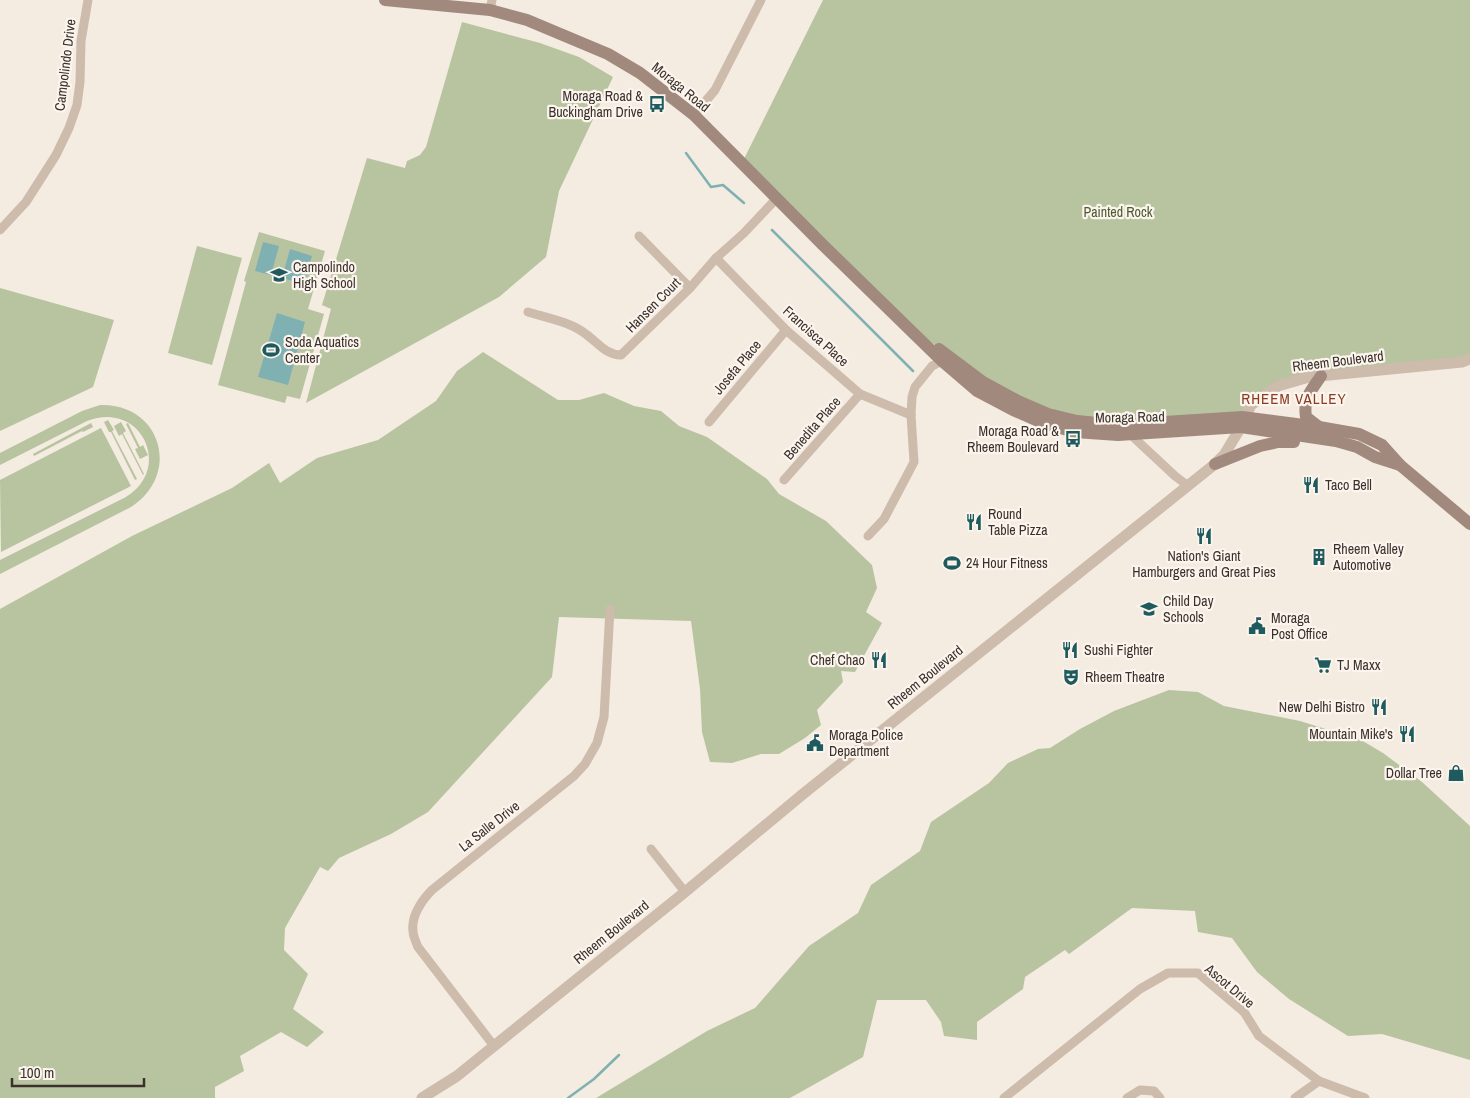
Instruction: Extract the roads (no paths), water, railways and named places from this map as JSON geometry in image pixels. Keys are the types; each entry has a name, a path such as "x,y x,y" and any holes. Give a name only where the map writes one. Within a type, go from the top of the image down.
{"main road":[{"name":"Moraga Road","path":"386,0 491,5 608,54 640,73 694,115 942,361 977,390 1013,410 1045,424 1075,432 1118,435 1243,422"},
{"name":"Moraga Road","path":"894,314 983,382 1018,401 1048,414 1077,421 1118,425 1243,422 1316,432 1360,434 1382,445 1400,465 1470,524"},
{"path":"1215,464 1260,446 1278,442 1293,442 1316,432 1306,417 1305,406 1308,395 1321,376"}],"street":[{"name":"Campolindo Drive","path":"0,230 26,202 56,155 69,128 77,106 80,82 81,41 88,0"},
{"path":"694,115 715,90 761,0"},
{"name":"Hansen Court","path":"528,312 573,326 607,352 620,355 690,288 716,258 777,198"},
{"path":"639,236 690,288"},
{"name":"Francisca Place","path":"716,258 786,330 860,394 911,414"},
{"name":"Josefa Place","path":"709,422 786,330"},
{"name":"Rheem Boulevard","path":"422,1098 457,1076 685,892 810,788 1215,464 1224,455 1252,405 1278,386 1309,377 1470,360"},
{"path":"868,536 884,519 914,462 911,414 912,397 916,386 932,366 942,361"},
{"name":"Benedita Place","path":"784,480 860,394"},
{"path":"1130,434 1187,486"},
{"name":"La Salle Drive","path":"494,1046 418,947 412,931 415,915 423,899 432,890 568,781 585,764 597,743 604,717 610,609"},
{"path":"651,849 685,892"},
{"name":"Ascot Drive","path":"1004,1098 1140,988 1168,972 1198,973 1244,1012 1259,1036 1319,1081 1365,1098"},
{"path":"1295,1098 1319,1081"},
{"path":"1127,1098 1140,1090 1154,1091 1160,1098"}],"water":[{"path":"263,242 279,246 271,275 255,271"},
{"path":"290,249 312,256 304,284 282,278"},
{"path":"277,313 305,322 288,385 258,377"}],"waterway":[{"path":"686,153 711,187 723,185 744,203"},
{"path":"772,230 913,371"},
{"path":"568,1098 594,1079 619,1055"}],"place":[{"name":"Moraga Road & Buckingham Drive","path":"657,104"},
{"name":"Campolindo High School","path":"279,275"},
{"name":"Soda Aquatics Center","path":"271,350"},
{"name":"Moraga Road & Rheem Boulevard","path":"1073,439"},
{"name":"Taco Bell","path":"1311,485"},
{"name":"Round Table Pizza","path":"974,522"},
{"name":"Nation's Giant Hamburgers and Great Pies","path":"1204,536"},
{"name":"Rheem Valley Automotive","path":"1319,557"},
{"name":"24 Hour Fitness","path":"952,563"},
{"name":"Child Day Schools","path":"1149,609"},
{"name":"Moraga Post Office","path":"1257,626"},
{"name":"Sushi Fighter","path":"1070,650"},
{"name":"Chef Chao","path":"879,660"},
{"name":"TJ Maxx","path":"1323,665"},
{"name":"Rheem Theatre","path":"1071,677"},
{"name":"New Delhi Bistro","path":"1379,707"},
{"name":"Mountain Mike's","path":"1407,734"},
{"name":"Moraga Police Department","path":"815,743"},
{"name":"Dollar Tree","path":"1456,773"}],"district":[{"name":"RHEEM VALLEY","path":"1294,399"}],"park label":[{"name":"Painted Rock","path":"1118,212"}]}
